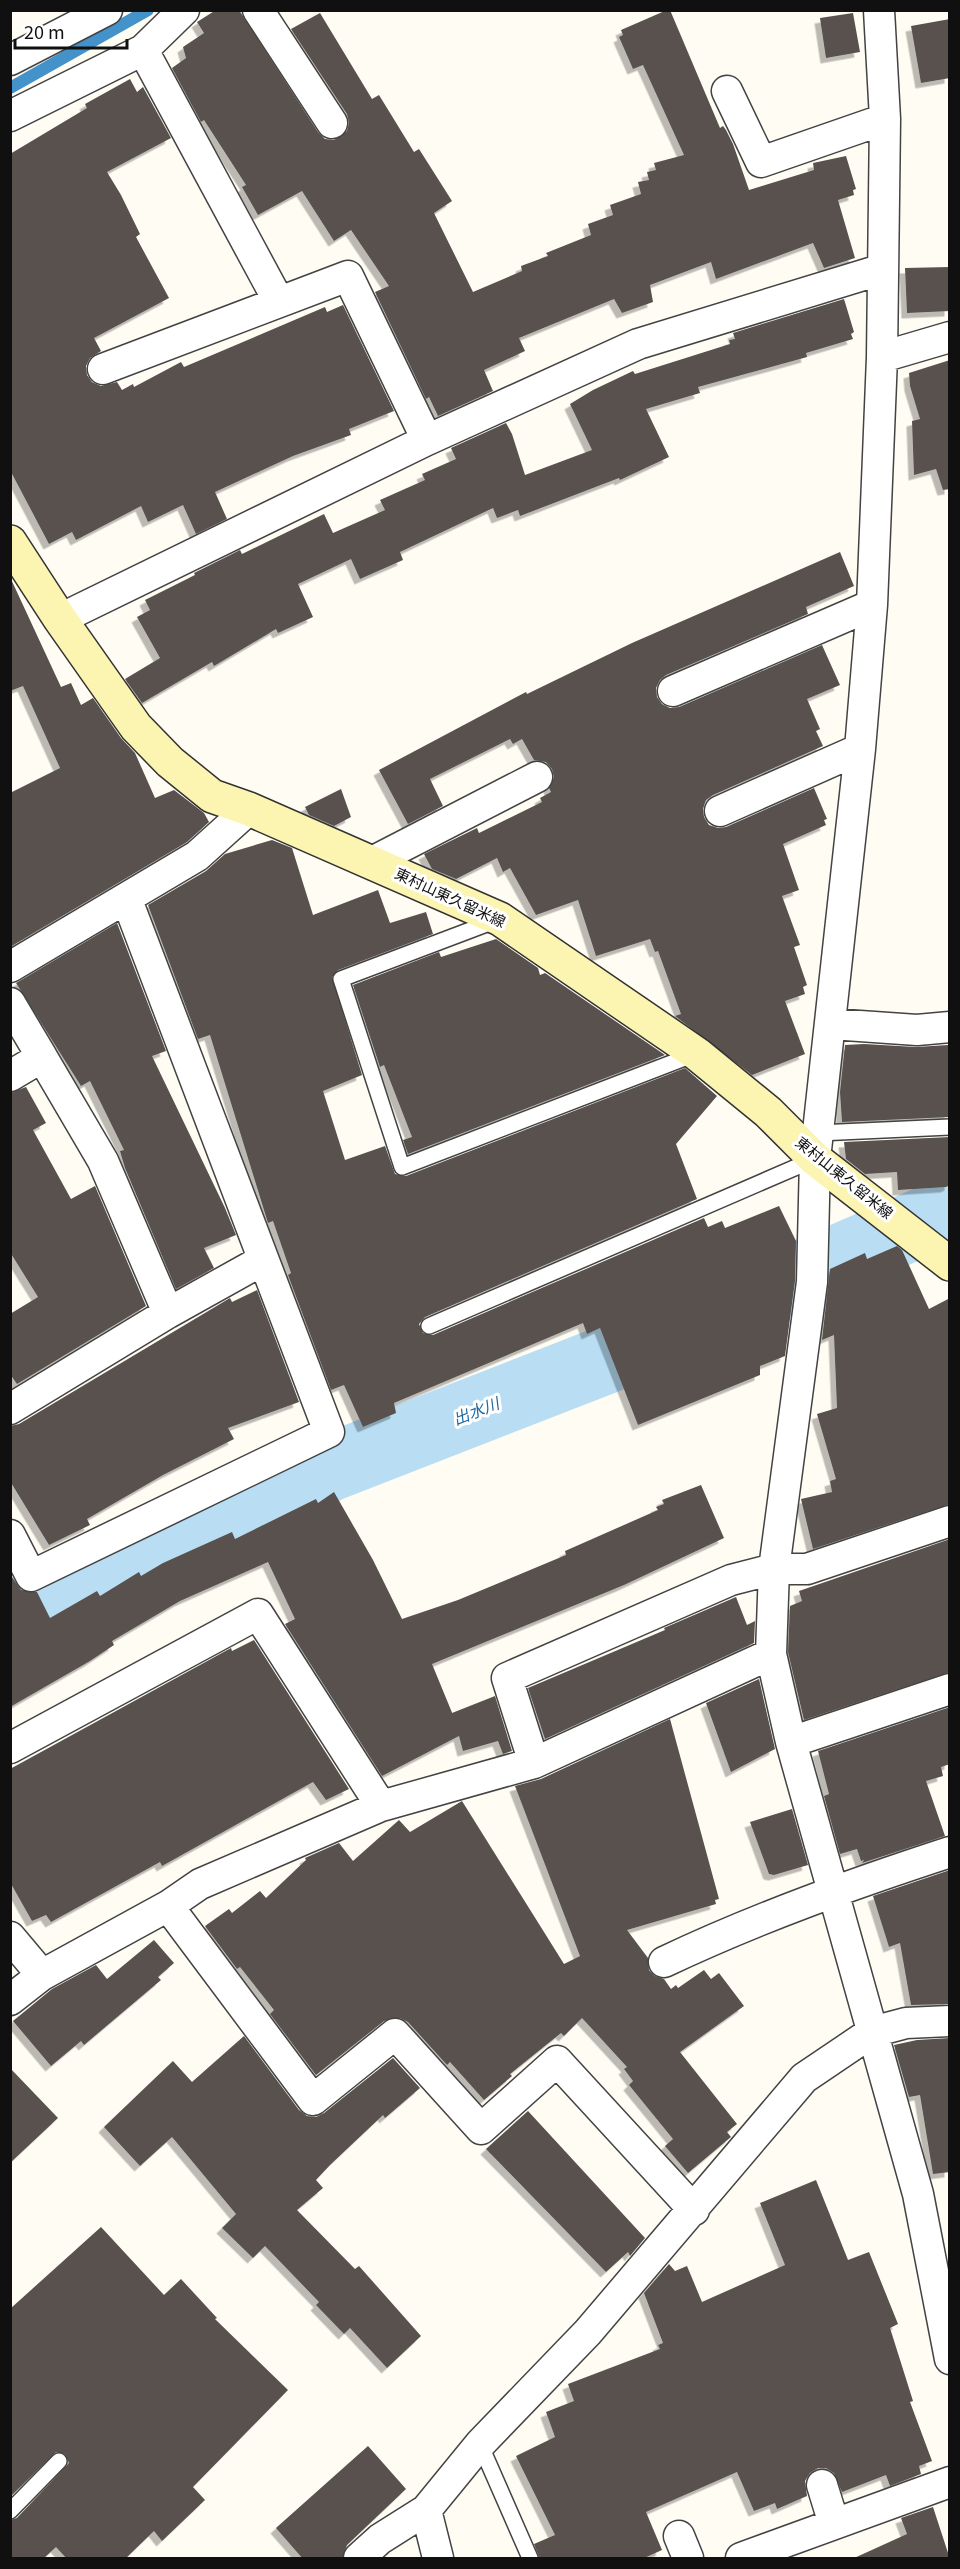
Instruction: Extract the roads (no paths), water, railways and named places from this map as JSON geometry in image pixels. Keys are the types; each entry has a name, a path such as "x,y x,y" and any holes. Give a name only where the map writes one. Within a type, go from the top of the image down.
{"main road":[{"name":"東村山東久留米線","path":"10,542 60,619 136,727 163,755 212,796 249,809 500,919 697,1054 768,1112 817,1146 891,1218 941,1257"}],"street":[{"path":"10,60 107,10"},
{"path":"10,116 143,50 184,10"},
{"path":"258,10 332,123"},
{"path":"879,10 885,119 882,357 872,605 860,748 817,1146 813,1267 774,1569 771,1654 791,1743 918,2194 950,2359"},
{"path":"143,50 279,302"},
{"path":"728,91 761,162 885,119"},
{"path":"60,619 427,440 638,344 883,269"},
{"path":"103,369 348,276 427,440"},
{"path":"882,357 950,337"},
{"path":"673,691 872,605"},
{"path":"720,811 860,748"},
{"path":"372,862 537,777"},
{"path":"10,967 127,900 197,856 249,809"},
{"path":"10,1535 31,1576 329,1432 127,900"},
{"path":"10,1003 103,1161 168,1313"},
{"path":"831,1024 917,1030 950,1027"},
{"path":"10,1076 42,1058"},
{"path":"10,1409 168,1313 263,1260"},
{"path":"534,1763 507,1678 731,1581 774,1569 807,1569 950,1521"},
{"path":"10,1748 258,1614 381,1806"},
{"path":"10,2000 42,1975 168,1906 200,1884 381,1806 534,1763 771,1654"},
{"path":"791,1743 950,1689"},
{"path":"664,1962 722,1934 833,1891 950,1852"},
{"path":"168,1906 313,2100 395,2034 481,2129 556,2061 694,2210"},
{"path":"10,1937 42,1975"},
{"path":"359,2559 380,2539 426,2510 480,2444 588,2332 804,2078 872,2032 906,2023 950,2021"},
{"path":"741,2559 950,2482"},
{"path":"822,2485 834,2524"},
{"path":"426,2510 438,2559"}],"lane":[{"path":"500,919 341,979 402,1167 697,1054"},
{"path":"429,1326 817,1146 950,1127"},
{"path":"480,2444 530,2559"},
{"path":"10,2511 58,2461"}],"waterway":[{"path":"10,88 148,10"},
{"name":"出水川","path":"10,1629 331,1467 603,1361 950,1210"}]}
